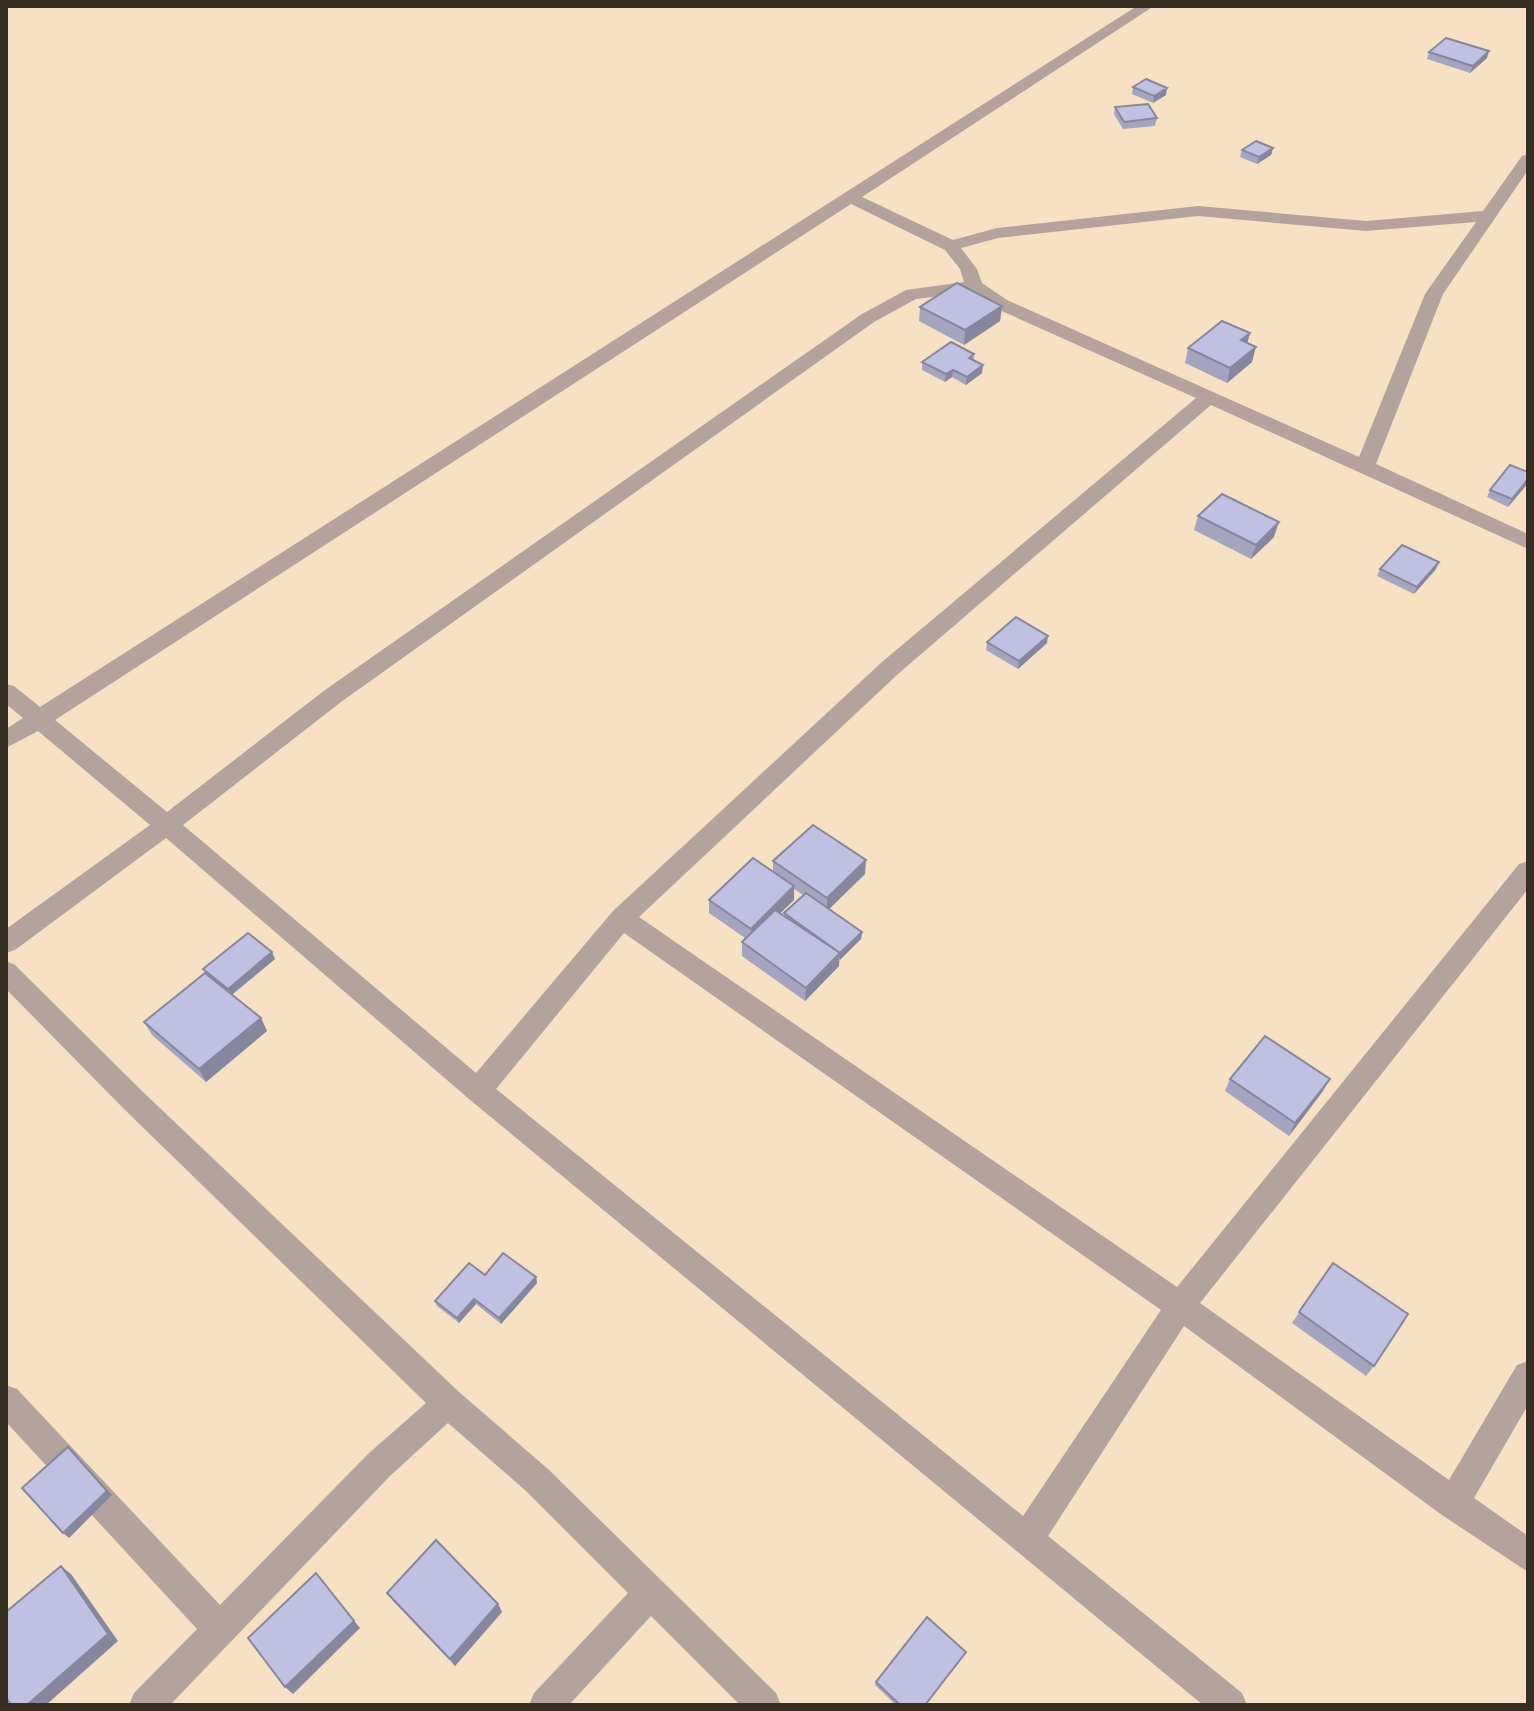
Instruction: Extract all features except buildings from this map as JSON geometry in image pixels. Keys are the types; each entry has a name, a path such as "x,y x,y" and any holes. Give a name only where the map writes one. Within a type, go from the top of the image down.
{"street":[{"path":"6,740 1147,6"},
{"path":"1366,464 1434,294 1528,159"},
{"path":"850,197 951,246 968,269 974,286 1001,304 1207,398 1366,464 1528,542"},
{"path":"951,246 997,233 1198,211 1366,226 1486,216"},
{"path":"6,943 167,825 333,696 868,318 892,302 912,294 974,286"},
{"path":"478,1091 622,918 890,668 1207,398"},
{"path":"6,692 478,1091 1230,1705"},
{"path":"1027,1539 1180,1306 1528,871"},
{"path":"622,918 1180,1306 1528,1556"},
{"path":"6,972 133,1100 448,1403 537,1480 764,1705"},
{"path":"1453,1504 1528,1376"},
{"path":"6,1400 220,1630"},
{"path":"146,1705 379,1465 448,1403"},
{"path":"546,1705 650,1593"}]}
